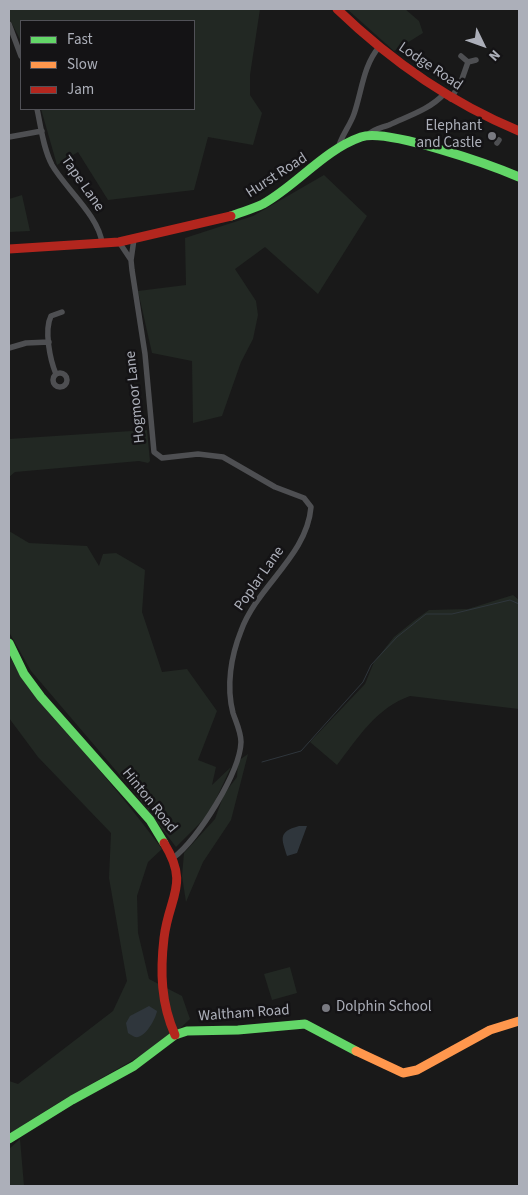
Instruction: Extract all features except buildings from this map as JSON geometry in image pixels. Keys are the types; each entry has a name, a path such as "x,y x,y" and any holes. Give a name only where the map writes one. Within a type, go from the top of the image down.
{"main road":[{"name":"Lodge Road","path":"337,9 411,73 492,121 519,131"},
{"name":"Hurst Road","path":"9,249 119,242 230,217 250,210 283,191 338,150 348,139 367,136 386,136 417,143 488,164 519,177"},
{"name":"Hinton Road","path":"9,643 24,674 40,697 150,820 173,858 178,879 164,936 161,984 166,1014 174,1035"},
{"name":"Waltham Road","path":"9,1140 57,1109 134,1066 174,1035 198,1030 238,1030 305,1024 326,1038 403,1073 417,1070 490,1030 519,1021"}],"street":[{"path":"9,24 20,53"},
{"path":"348,139 364,76 372,56 379,47"},
{"path":"461,56 468,62"},
{"path":"468,62 476,60"},
{"path":"367,136 448,96 462,80 468,62"},
{"name":"Tape Lane","path":"37,110 52,164 98,229 102,242"},
{"path":"386,136 387,126"},
{"path":"9,137 42,131"},
{"name":"Hogmoor Lane","path":"134,239 131,260 144,354 152,442 155,454 166,458 198,454 223,457 266,482 301,496 310,503"},
{"name":"Hogmoor Lane","path":"119,242 131,260"},
{"path":"56,374 49,342 50,318 53,314 62,312"},
{"path":"9,348 26,343 49,342"},
{"name":"Poplar Lane","path":"173,858 213,812 234,766 241,740 233,713 229,688 232,663 240,630 255,604 297,546 310,516 310,503"}],"shaded area":[{"path":"9,9 260,9 250,75 250,95 262,113 253,145 208,137 194,190 108,200 78,152 57,165 41,110 195,110 195,20 20,20 20,39 9,18"},
{"path":"347,9 405,9 419,21 423,33 394,51"},
{"path":"324,175 367,216 318,294 265,247 235,269 256,301 258,315 253,339 241,362 222,416 193,423 192,361 152,353 138,291 186,285 185,238 253,216"},
{"path":"22,195 30,231 9,232 9,199"},
{"path":"147,430 150,461 148,463 139,461 15,472 9,477 9,439"},
{"path":"9,531 29,543 87,546 99,566 103,554 116,553 145,570 142,612 162,672 187,669 217,711 198,760 216,767 212,785 231,767 209,814 176,847 130,787 31,671 9,632"},
{"path":"513,595 519,600 519,709 410,696 398,701 377,716 360,734 337,765 310,742 365,684 374,662 394,637 415,620 429,610 468,609"},
{"path":"9,652 31,691 113,786 162,849 148,862 137,896 138,933 149,979 182,996 190,1019 168,1040 58,1103 9,1134 9,1081 18,1084 113,1011 127,981 109,878 111,833 38,757 9,718"},
{"path":"248,754 231,820 203,862 186,902 182,876 184,853 215,819 224,794 237,777 238,761"},
{"path":"307,826 297,853 287,856 283,841 284,834 292,828"},
{"path":"290,967 297,993 272,1000 264,974"},
{"path":"149,1006 157,1011 155,1018 143,1035 135,1037 128,1033 126,1023 130,1016"},
{"path":"20,1139 24,1186 9,1186 9,1149"}],"waterway":[{"path":"262,762 301,751 363,682 371,665 397,637 426,614 452,614 510,600 519,604"}],"traffic: fast":[{"path":"231,216 263,204 335,150 361,137 393,138 439,149 519,177"},
{"path":"9,643 24,674 41,697 150,820 164,843"},
{"path":"9,1139 72,1100 134,1066 175,1035 187,1031 238,1030 305,1024 356,1051"}],"traffic: slow":[{"path":"356,1051 403,1073 417,1070 490,1030 519,1021"}],"traffic: jam":[{"path":"337,9 378,46 422,79 493,120 519,131"},
{"path":"9,249 119,242 231,216"},
{"path":"164,843 172,857 177,880 164,938 162,963 164,999 175,1035"}],"place":[{"name":"Elephant and Castle","path":"492,136"},
{"name":"Dolphin School","path":"326,1008"}]}
